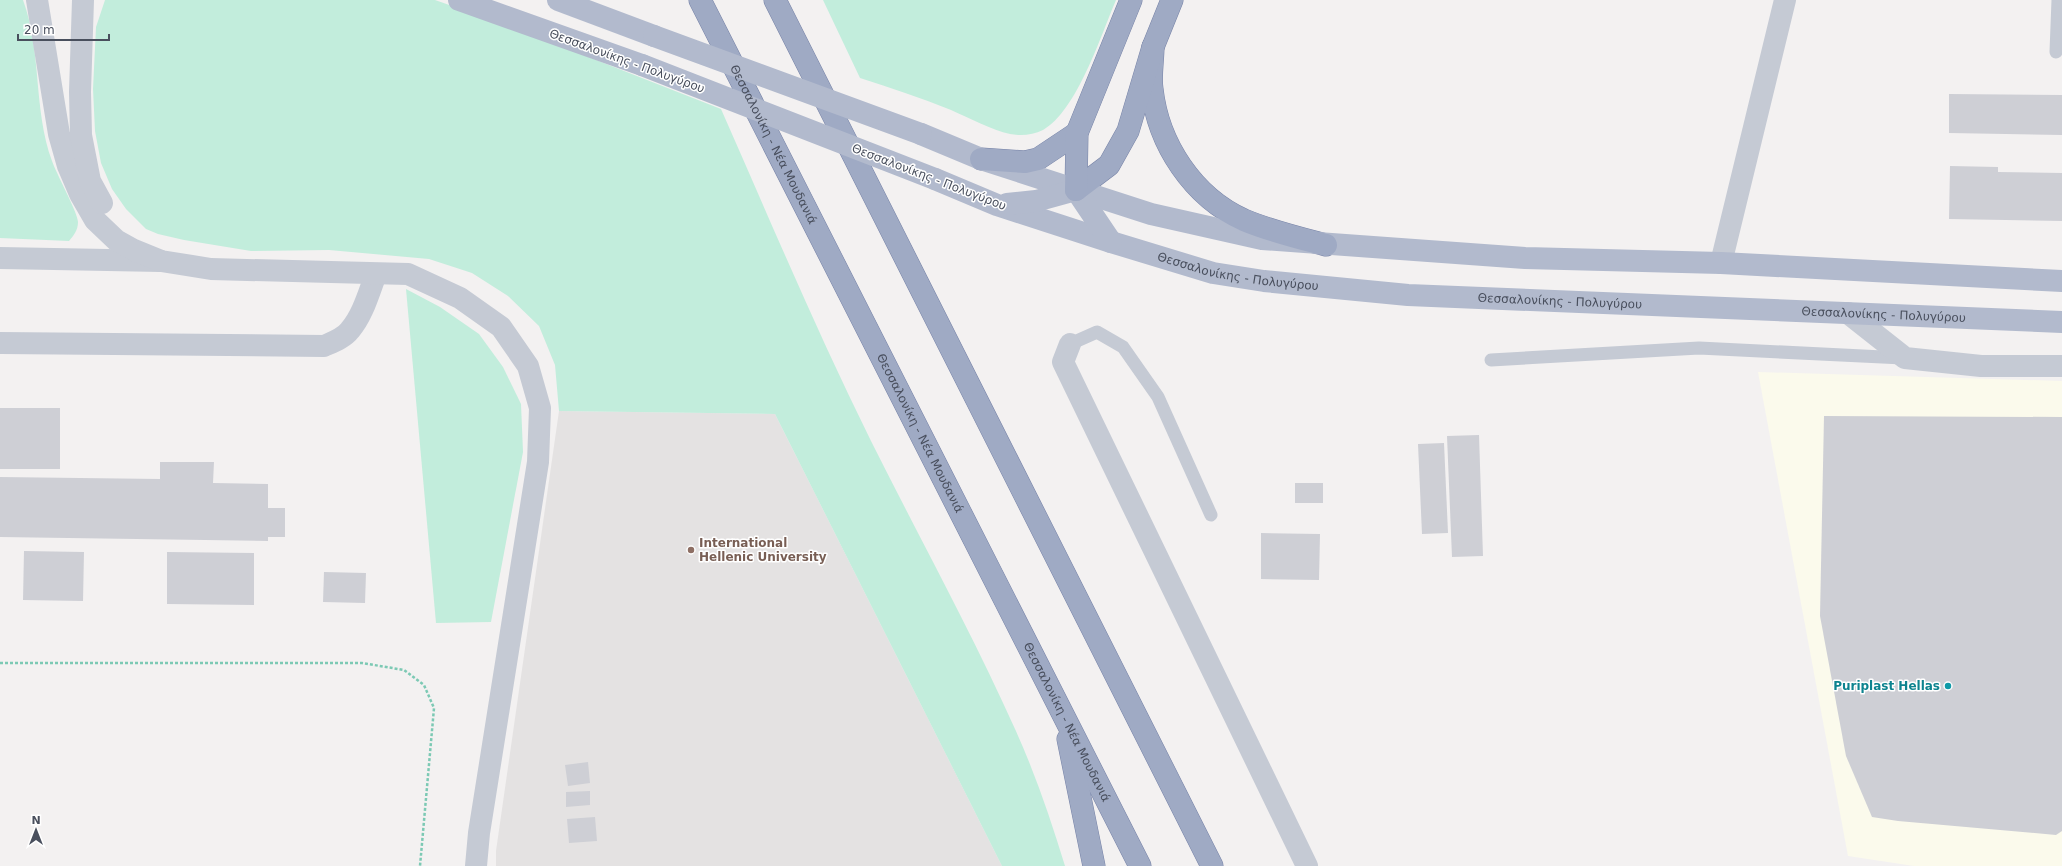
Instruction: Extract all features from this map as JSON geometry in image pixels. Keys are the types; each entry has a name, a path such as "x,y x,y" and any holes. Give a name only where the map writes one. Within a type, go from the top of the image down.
{"highway":[{"name":"Θεσσαλονίκη - Νέα Μουδανιά","path":"700,0 1140,866"},
{"path":"775,0 1212,866"},
{"path":"781,0 788,26"},
{"path":"1076,190 1077,133 1131,0"},
{"path":"1076,190 1109,165 1128,131 1153,47 1172,0"},
{"path":"1153,47 1153,96 1161,130 1180,167 1208,198 1244,220 1326,245"},
{"path":"981,159 1025,162 1038,159 1077,133"},
{"path":"1062,710 1094,866"}],"main road":[{"name":"Θεσσαλονίκης - Πολυγύρου","path":"459,0 642,65 935,179 997,205 1213,273 1264,281 1401,294 2062,322"},
{"path":"558,0 921,134 981,159 1151,214 1262,239 1326,245 1525,258 1721,264 2062,281"},
{"path":"997,205 1036,201 1076,190"},
{"path":"1076,190 1111,242"}],"street":[{"path":"37,0 59,134 68,166 80,194 96,220 116,240 161,262"},
{"path":"83,0 80,92 81,135 90,181 103,205 119,226 136,238 161,262"},
{"path":"1721,264 1786,0"},
{"path":"0,258 161,262 211,269 408,274 460,298 501,327 528,366 540,408 538,462 480,825 476,866"},
{"path":"0,343 324,346 338,340 350,330 359,315 376,274"},
{"path":"1848,313 1905,358 1981,366 2062,366"},
{"path":"1070,344 1062,362 1307,866"}],"lane":[{"path":"2056,52 2058,0"},
{"path":"1070,344 1097,332 1123,347 1158,397 1211,515"},
{"path":"1491,360 1699,348 1905,358"}],"path":[{"path":"0,663 362,663 404,670 424,685 434,708 420,866"}],"shaded area":[{"name":"Puriplast Hellas","path":"1758,372 2062,381 2062,866 1914,866 1848,856"},
{"name":"International Hellenic University","path":"559,411 775,414 1002,866 496,866 496,851"}],"green space":[{"path":"0,0 23,0 29,19 36,60 39,101 46,141 54,167 78,222 76,230 69,241 0,238"},
{"path":"105,0 435,0 512,27 721,109 794,276 851,400 963,620 1015,729 1042,797 1065,866 1002,866 775,414 559,411 555,365 539,326 508,296 472,273 429,259 329,250 251,251 184,240 158,234 146,229 126,209 112,189 101,163 95,131 93,89 96,27"},
{"path":"823,0 1116,0 1087,71 1067,107 1043,130 1031,134 1018,135 996,130 951,110 860,78"},
{"path":"406,289 440,307 479,334 503,367 521,404 523,452 491,622 436,623"}],"building":[{"path":"1949,94 2062,95 2062,135 1949,133"},
{"path":"1950,166 1998,167 1998,172 2062,173 2062,221 1949,219"},
{"path":"0,408 60,408 60,469 0,469"},
{"name":"Puriplast Hellas","path":"1824,416 2062,417 2062,831 2056,835 1898,821 1872,817 1846,756 1820,616"},
{"path":"1479,435 1483,556 1452,557 1447,436"},
{"path":"1444,443 1448,533 1422,534 1418,444"},
{"path":"160,462 214,462 213,483 268,484 268,508 285,508 285,537 268,537 268,541 0,537 0,477 160,479"},
{"path":"1295,483 1323,483 1323,503 1295,503"},
{"path":"1261,533 1320,534 1319,580 1261,579"},
{"path":"24,551 84,552 83,601 23,600"},
{"path":"167,552 254,553 254,605 167,604"},
{"path":"324,572 366,573 365,603 323,602"},
{"path":"588,762 590,783 568,786 565,765"},
{"path":"590,791 590,805 566,807 566,792"},
{"path":"595,817 597,841 569,843 567,819"}],"place":[{"name":"International Hellenic University","path":"691,550"},
{"name":"Puriplast Hellas","path":"1948,686"}]}
